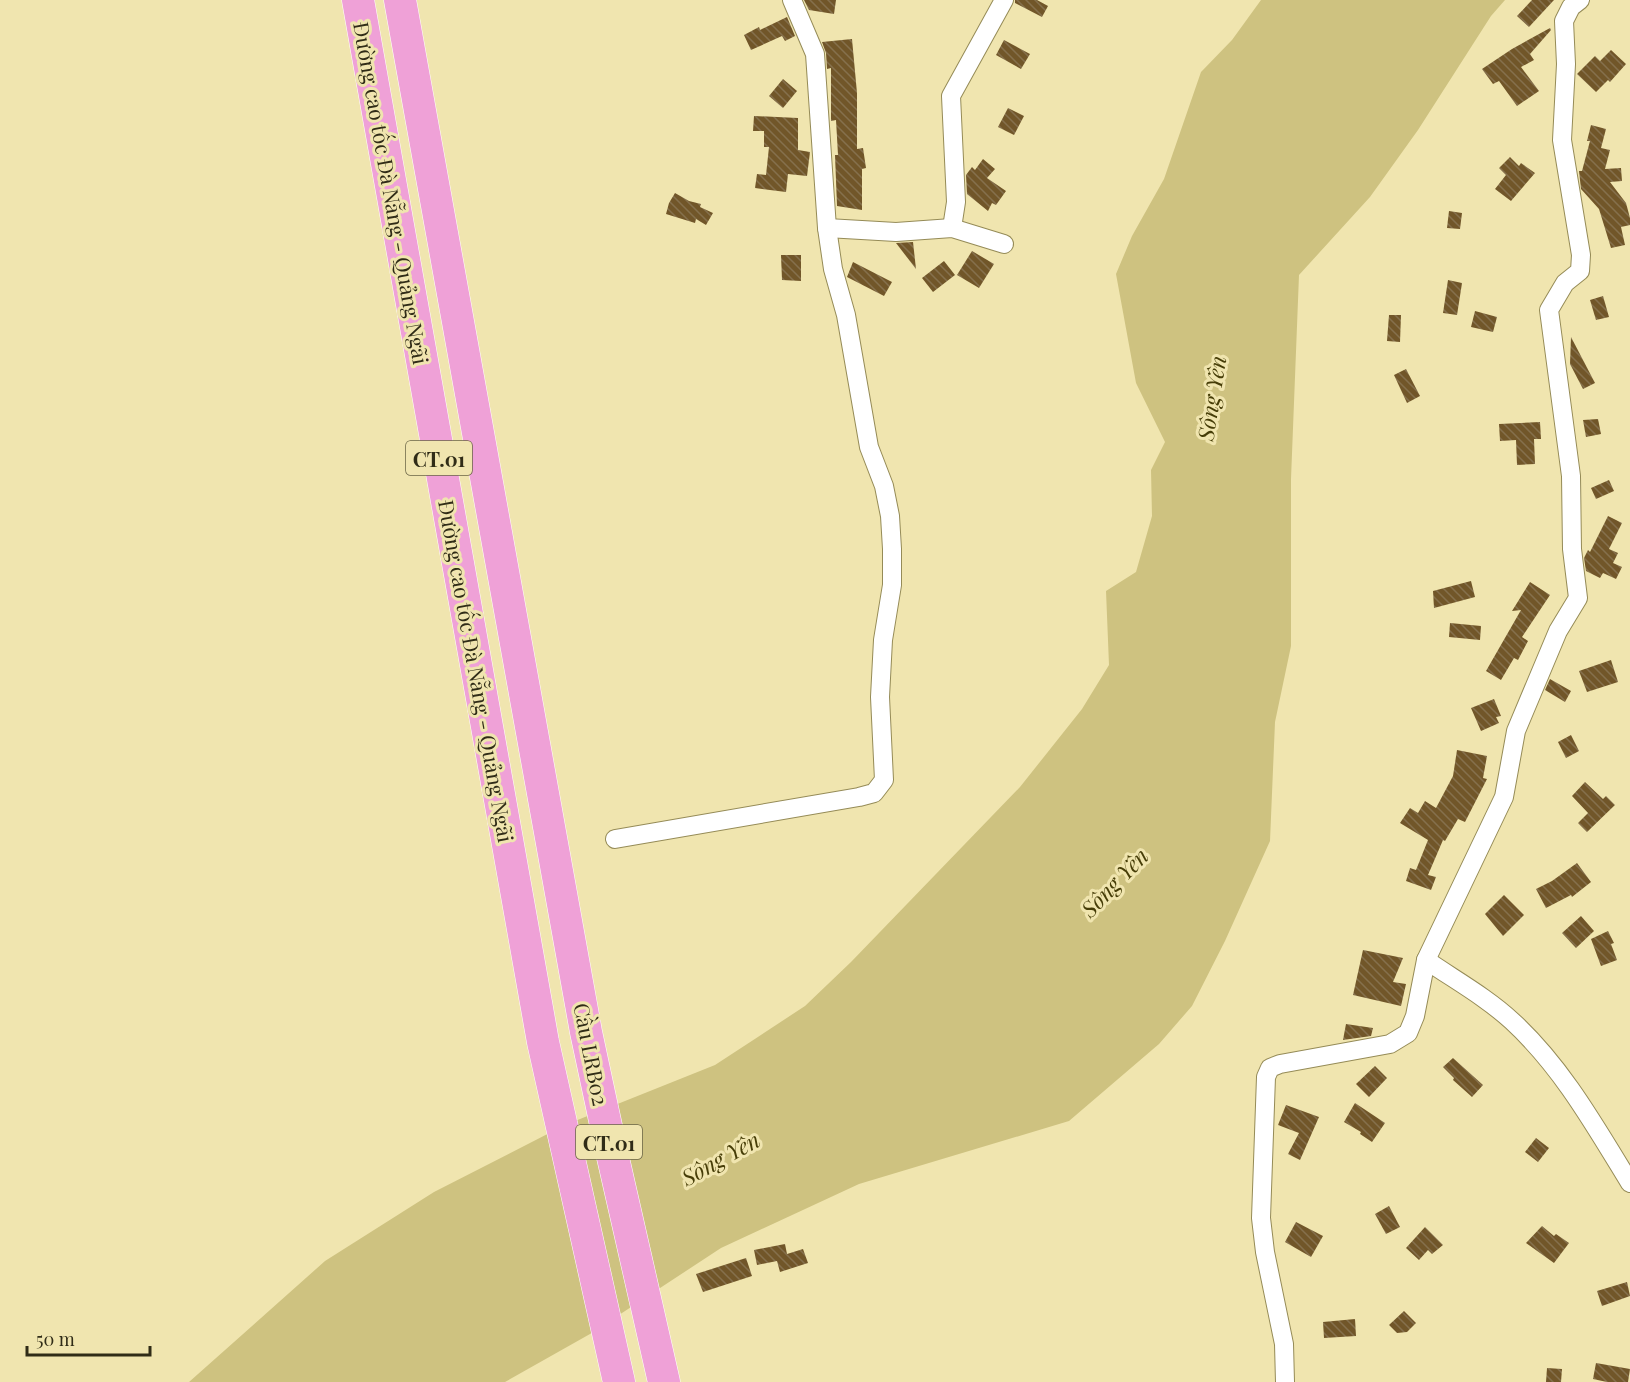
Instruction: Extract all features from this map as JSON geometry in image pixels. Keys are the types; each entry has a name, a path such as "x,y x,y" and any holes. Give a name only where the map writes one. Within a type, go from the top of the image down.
{"highway":[{"name":"Đường cao tốc Đà Nẵng - Quảng Ngãi","path":"358,0 543,1042 619,1382"},
{"name":"Đường cao tốc Đà Nẵng - Quảng Ngãi","path":"400,0 564,901"},
{"name":"Cầu LRB02","path":"564,901 586,1032 608,1138 664,1382"}],"street":[{"path":"615,839 859,797 874,793 884,780 880,697 884,640 892,585 890,516 884,486 869,447 846,315 833,269 827,228 815,54 792,0"},
{"path":"952,228 956,202 951,96 1004,0"},
{"path":"1285,1382 1284,1344 1261,1218 1266,1077 1270,1068 1280,1064 1390,1044 1408,1033 1415,1016 1426,960 1504,797 1516,731 1558,631 1578,598 1572,549 1571,476 1549,310 1565,283 1580,271 1581,255 1562,140 1566,64 1564,21 1571,8 1580,0"},
{"path":"827,228 896,232 952,228 1004,244"},
{"path":"1426,960 1488,1001 1532,1041 1556,1068 1580,1102 1630,1183"}],"water":[{"name":"Sông Yên","path":"1261,0 1505,0 1491,16 1418,130 1370,197 1299,275 1291,479 1291,646 1275,722 1270,841 1225,941 1192,1006 1159,1044 1069,1121 859,1184 721,1248 590,1334 505,1382 189,1382 325,1261 434,1192 565,1125 715,1065 805,1006 851,962 1020,787 1082,709 1109,665 1106,591 1136,572 1152,516 1151,470 1165,442 1136,383 1116,274 1132,236 1164,179 1201,72 1232,40"}],"building":[{"path":"804,0 836,0 834,14 809,10"},
{"path":"1015,0 1037,0 1048,6 1042,17 1015,3"},
{"path":"1532,0 1554,0 1529,27 1517,16"},
{"path":"787,17 795,36 785,41 782,36 751,50 744,35"},
{"path":"1550,28 1551,30 1530,54 1534,60 1521,67 1539,91 1517,106 1499,81 1493,84 1482,69"},
{"path":"852,39 857,93 857,149 863,148 866,168 862,169 862,210 837,206 836,120 831,121 831,68 827,69 826,53 822,42"},
{"path":"1004,40 1030,54 1021,69 996,55"},
{"path":"1611,50 1626,64 1610,82 1608,80 1596,92 1577,74 1595,56 1600,61"},
{"path":"783,79 797,91 783,108 769,96"},
{"path":"1008,108 1024,116 1014,135 998,127"},
{"path":"754,116 798,118 798,150 810,152 807,176 788,174 786,192 755,188 757,174 766,175 769,147 764,147 764,131 753,131"},
{"path":"1591,125 1606,129 1601,148 1610,150 1605,169 1621,168 1622,181 1610,182 1626,203 1630,218 1630,225 1621,227 1625,245 1611,248 1599,209 1581,189 1579,171 1582,171 1590,141 1587,141"},
{"path":"1510,157 1519,166 1521,163 1535,173 1511,201 1495,189 1506,175 1499,168"},
{"path":"983,159 995,169 987,178 1006,191 996,205 992,203 988,211 967,194 966,175 972,167 975,170"},
{"path":"675,193 689,201 701,204 700,207 713,213 706,225 696,219 695,223 666,214"},
{"path":"1449,211 1462,213 1460,229 1447,228"},
{"path":"913,242 916,269 896,243"},
{"path":"972,251 994,264 979,288 957,275"},
{"path":"781,255 801,255 801,281 782,280"},
{"path":"944,261 955,275 933,292 922,278"},
{"path":"853,262 892,282 884,296 847,277"},
{"path":"1448,280 1462,283 1457,315 1443,313"},
{"path":"1603,296 1609,317 1596,320 1590,300"},
{"path":"1475,311 1497,317 1493,332 1471,327"},
{"path":"1389,315 1401,315 1400,342 1387,341"},
{"path":"1571,337 1595,383 1583,389 1570,364"},
{"path":"1406,369 1420,396 1407,403 1394,375"},
{"path":"1598,419 1601,434 1586,437 1583,420"},
{"path":"1540,422 1541,439 1534,439 1535,464 1517,465 1516,440 1500,441 1499,424"},
{"path":"1609,480 1614,491 1596,499 1591,488"},
{"path":"1608,516 1622,523 1609,549 1618,553 1613,563 1622,567 1616,579 1603,573 1600,578 1586,571 1584,558 1588,550 1590,552"},
{"path":"1471,581 1475,597 1434,608 1433,591"},
{"path":"1530,582 1550,595 1522,637 1528,641 1518,660 1514,658 1501,680 1486,671 1521,610 1512,611"},
{"path":"1450,623 1481,626 1480,640 1449,637"},
{"path":"1611,660 1618,682 1587,692 1579,671"},
{"path":"1550,679 1571,691 1565,702 1545,690"},
{"path":"1494,699 1501,716 1496,717 1499,723 1481,731 1471,708"},
{"path":"1571,735 1579,751 1566,758 1558,742"},
{"path":"1457,750 1487,756 1483,778 1487,779 1465,822 1458,819 1445,841 1443,840 1428,875 1436,877 1431,890 1406,881 1410,868 1416,870 1428,840 1400,823 1410,808 1418,813 1425,801 1436,808 1453,776"},
{"path":"1585,782 1603,799 1606,796 1615,805 1587,832 1578,823 1588,813 1572,796"},
{"path":"1577,863 1591,882 1572,897 1571,895 1546,908 1536,889 1552,881"},
{"path":"1504,895 1524,915 1503,936 1485,914"},
{"path":"1581,916 1594,931 1576,948 1562,933"},
{"path":"1608,931 1614,943 1611,944 1617,960 1601,966 1591,939"},
{"path":"1363,950 1403,958 1393,982 1406,984 1401,1006 1353,995"},
{"path":"1346,1024 1373,1028 1371,1036 1343,1040"},
{"path":"1453,1058 1483,1085 1472,1097 1453,1080 1454,1078 1443,1067"},
{"path":"1375,1066 1387,1078 1369,1097 1356,1084"},
{"path":"1355,1103 1385,1123 1372,1142 1344,1122"},
{"path":"1286,1105 1319,1117 1300,1160 1288,1154 1299,1133 1278,1125"},
{"path":"1536,1138 1549,1148 1538,1162 1525,1152"},
{"path":"1389,1206 1400,1227 1386,1234 1375,1214"},
{"path":"1296,1222 1323,1236 1311,1257 1285,1242"},
{"path":"1542,1226 1554,1236 1556,1234 1569,1243 1554,1263 1526,1243"},
{"path":"1425,1227 1443,1245 1432,1254 1428,1250 1419,1260 1406,1248"},
{"path":"785,1244 787,1254 803,1249 808,1263 780,1272 777,1261 757,1265 754,1250"},
{"path":"746,1258 752,1276 703,1292 696,1274"},
{"path":"1627,1282 1630,1296 1602,1306 1597,1291"},
{"path":"1404,1311 1416,1323 1407,1332 1397,1333 1389,1325"},
{"path":"1355,1319 1356,1336 1324,1338 1323,1322"},
{"path":"1596,1363 1630,1369 1628,1382 1593,1379"},
{"path":"1547,1368 1562,1369 1561,1382 1546,1382"}]}
